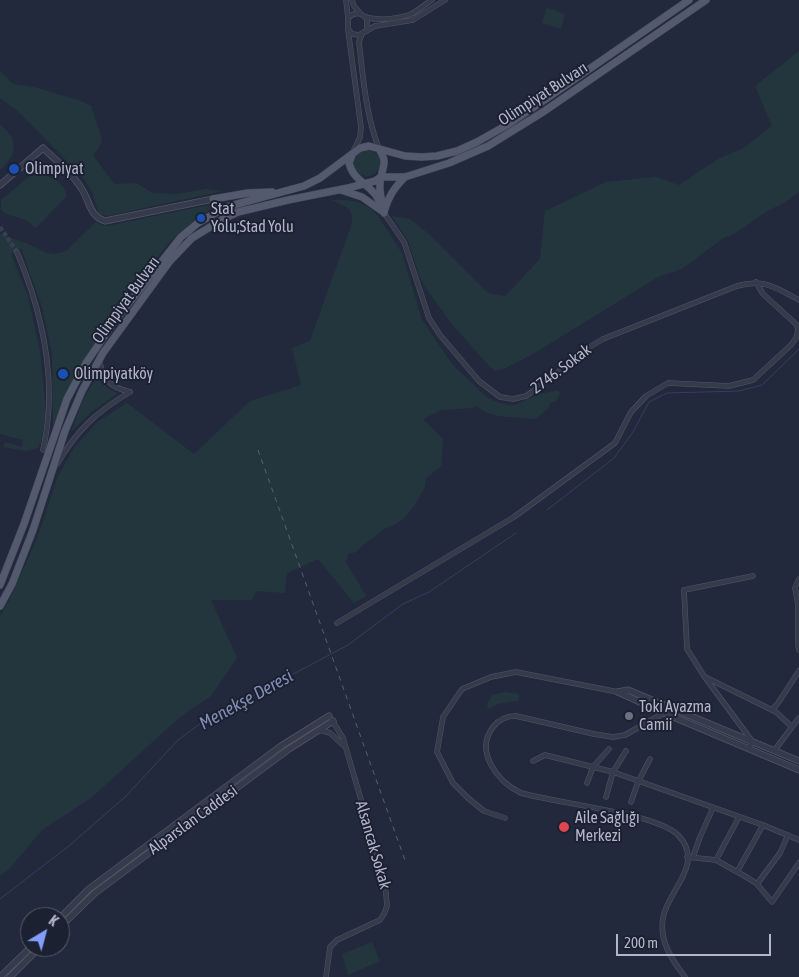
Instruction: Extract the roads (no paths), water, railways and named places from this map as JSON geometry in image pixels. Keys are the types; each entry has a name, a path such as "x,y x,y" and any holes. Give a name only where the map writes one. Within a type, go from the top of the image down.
{"main road":[{"name":"Olimpiyat Bulvarı","path":"378,149 405,156 438,156 458,151 477,142 546,99 689,0"},
{"name":"Olimpiyat Bulvarı","path":"380,177 405,177 449,163 488,146 543,112 706,0"},
{"path":"364,183 375,181 380,177 385,166 378,149 364,146 353,154 349,163 350,169 357,180 364,183 378,197 384,213"},
{"name":"Olimpiyat Bulvarı","path":"0,583 24,524 67,399 86,363 137,292 181,237 198,223 226,207 304,186 320,178 353,154"},
{"path":"380,177 384,213"},
{"path":"384,213 388,197 405,177"},
{"name":"Olimpiyat Bulvarı","path":"0,606 16,575 65,431 82,391 99,360 170,261 192,238 225,218 256,208 364,183"},
{"path":"340,190 362,197 376,205 384,213"},
{"path":"212,199 241,194 282,192"},
{"path":"212,199 256,208"},
{"path":"212,199 220,206 218,211"}],"street":[{"path":"346,0 361,127 360,137 353,154"},
{"path":"352,0 354,6 368,22 367,29"},
{"path":"348,18 354,14 377,19 394,18 411,14 432,0"},
{"path":"378,149 372,132 358,42 367,29 413,20 445,0"},
{"path":"348,29 356,35 362,34"},
{"path":"0,185 43,148 76,180 94,215 105,221 212,199"},
{"name":"2746. Sokak","path":"384,213 404,242 429,318 440,335 479,381 500,397 506,399 520,398 530,393 583,351 603,339 737,286 756,282"},
{"path":"16,252 29,281 46,344 49,408 43,450"},
{"path":"756,282 773,286 799,300"},
{"path":"337,623 529,507 615,443 631,412 646,396 668,383 729,386 753,380 791,345 798,332 797,325 763,294 756,282"},
{"path":"50,476 67,446 84,427 100,411 130,392 113,386 102,373 99,360"},
{"path":"752,576 684,590 687,649 704,676 752,741"},
{"path":"799,579 797,588 799,650"},
{"path":"772,710 799,671"},
{"path":"505,818 484,811 468,798 453,783 437,752 442,717 462,689 491,677 516,672 618,692 799,770"},
{"path":"704,676 772,710 792,727"},
{"path":"618,692 628,690 799,761"},
{"path":"667,706 664,713 625,735 613,737 509,716 498,721 493,727 486,740 486,753 494,769 516,791 532,796 632,816 658,824 668,828 678,836 690,857"},
{"name":"Alparslan Caddesi","path":"70,918 95,893 289,750 320,730 331,718"},
{"name":"Alparslan Caddesi","path":"70,908 89,889 281,746 331,718"},
{"name":"Alsancak Sokak","path":"326,977 330,947 334,942 380,920 384,914 387,902 378,858 342,738 331,718"},
{"path":"774,750 799,718"},
{"path":"320,730 330,733 344,746"},
{"path":"749,748 752,741"},
{"path":"587,783 593,767 609,749"},
{"path":"606,797 613,772 626,751"},
{"path":"533,761 545,755 613,772 763,825 799,840"},
{"path":"631,802 638,782 650,759"},
{"path":"685,977 670,956 664,940 663,917 686,872 690,857 713,808"},
{"path":"716,860 739,817"},
{"path":"737,872 763,825"},
{"path":"757,884 780,852 788,835"},
{"path":"690,857 716,860 757,884 772,902 799,863"},
{"path":"0,977 21,957"},
{"path":"10,977 30,957"}],"waterway":[{"name":"Menekşe Deresi","path":"547,510 614,458 633,432 649,402 667,393 739,391 762,385 799,349"},
{"name":"Menekşe Deresi","path":"0,899 70,845 126,796 178,740 201,723 348,645 403,604 429,592 516,533"}],"tunnel":[{"path":"0,227 17,252"}],"railway":[{"path":"258,450 406,863"}],"place":[{"name":"Olimpiyat","path":"14,169"},
{"name":"Stat Yolu;Stad Yolu","path":"201,218"},
{"name":"Olimpiyatköy","path":"63,374"},
{"name":"Toki Ayazma Camii","path":"629,716"},
{"name":"Aile Sağlığı Merkezi","path":"564,827"}]}
